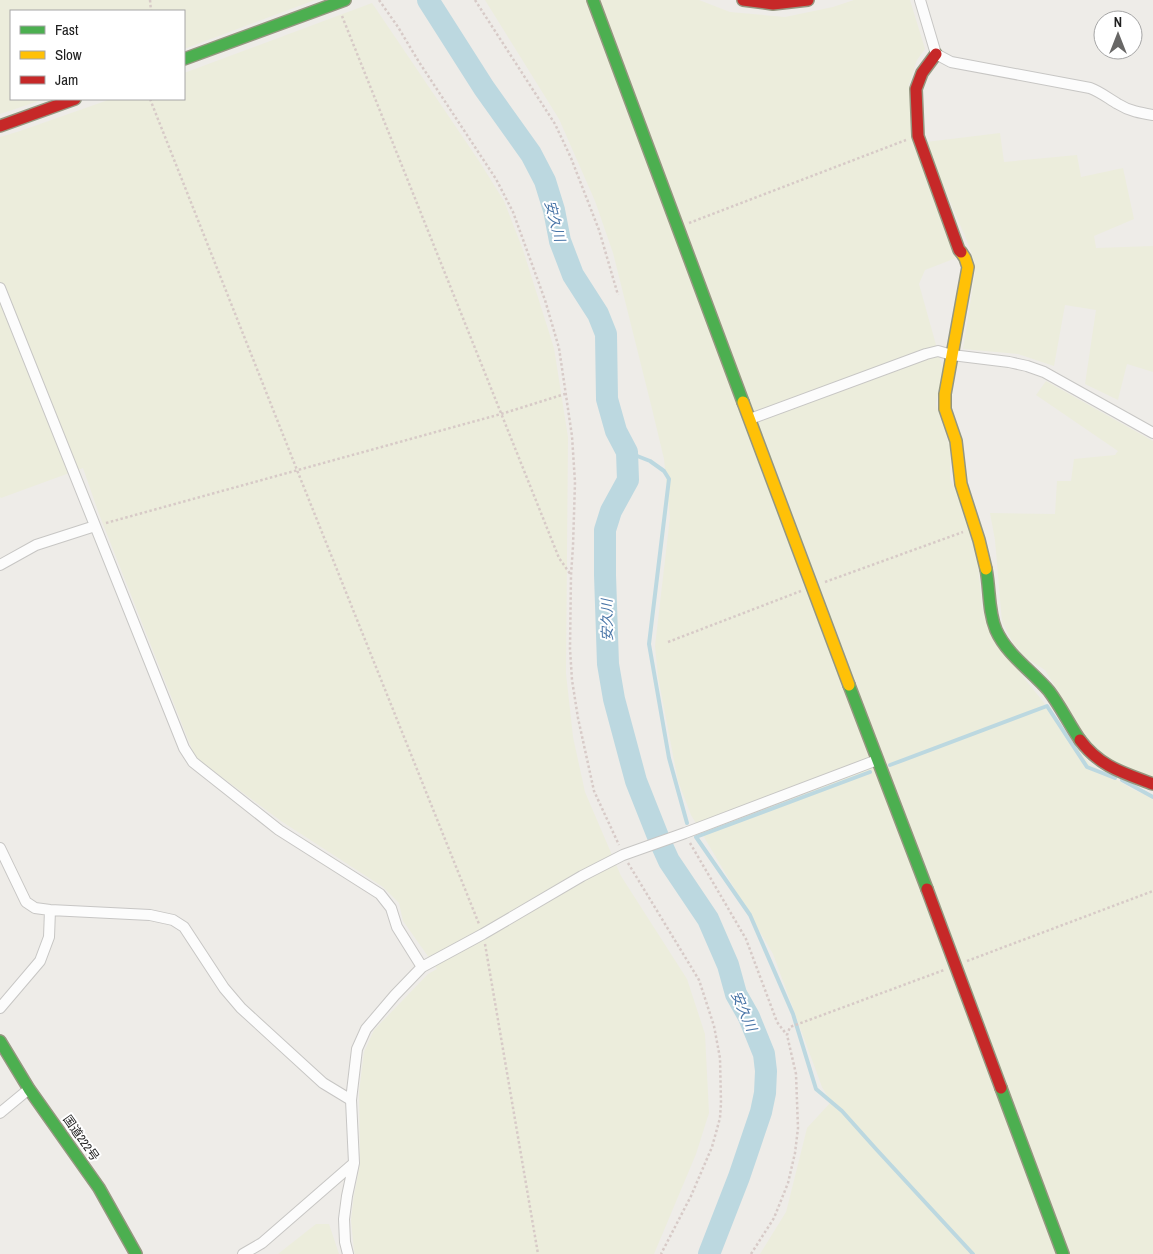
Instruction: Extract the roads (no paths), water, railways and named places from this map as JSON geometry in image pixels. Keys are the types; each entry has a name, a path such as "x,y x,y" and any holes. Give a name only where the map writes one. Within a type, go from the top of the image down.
{"main road":[{"path":"593,0 1063,1254"},
{"path":"743,0 773,4 808,0"},
{"path":"185,59 341,1"},
{"path":"936,54 922,73 916,89 918,136 959,250 965,258 968,267 945,394 945,409 956,441 961,484 976,527 988,577 991,610 996,631 1005,647 1049,692 1086,748 1092,754 1116,770 1153,784"},
{"path":"0,126 72,100"},
{"name":"国道222号","path":"0,1041 29,1089 99,1188 136,1254"}],"street":[{"path":"920,0 936,54 951,62 1090,88 1136,113 1153,115"},
{"path":"0,288 184,748 193,762 279,830 380,894 391,908 397,927 422,967"},
{"path":"750,418 938,351 952,355 1009,362 1044,372 1153,433"},
{"path":"0,565 36,545 95,526"},
{"path":"348,1254 345,1242 344,1219 346,1196 354,1163 351,1100 356,1049 366,1029 422,967 582,876 624,855 878,760"},
{"path":"0,848 26,902 35,908 150,915 173,920 184,927 224,988 241,1008 323,1083 351,1100"},
{"path":"0,1008 40,961 49,936 50,910"},
{"path":"0,1113 29,1089"},
{"path":"243,1254 262,1243 354,1163"}],"waterway":[{"name":"安久川","path":"428,0 484,88 531,154 545,181 554,210 560,241 573,275 598,314 606,334 607,399 616,431 627,452 628,480 611,511 605,530 608,664 614,699 636,781 659,839 669,861 708,919 728,965 736,994 749,1017 764,1054 766,1071 765,1093 761,1112 739,1177 709,1254"},
{"path":"627,452 650,461 664,471 669,479 649,644 669,758 687,823"},
{"path":"890,765 1047,706 1087,767 1115,778"},
{"path":"870,772 696,837 750,915 793,1014 816,1089 842,1111 973,1254"},
{"path":"1122,780 1153,797"}]}
